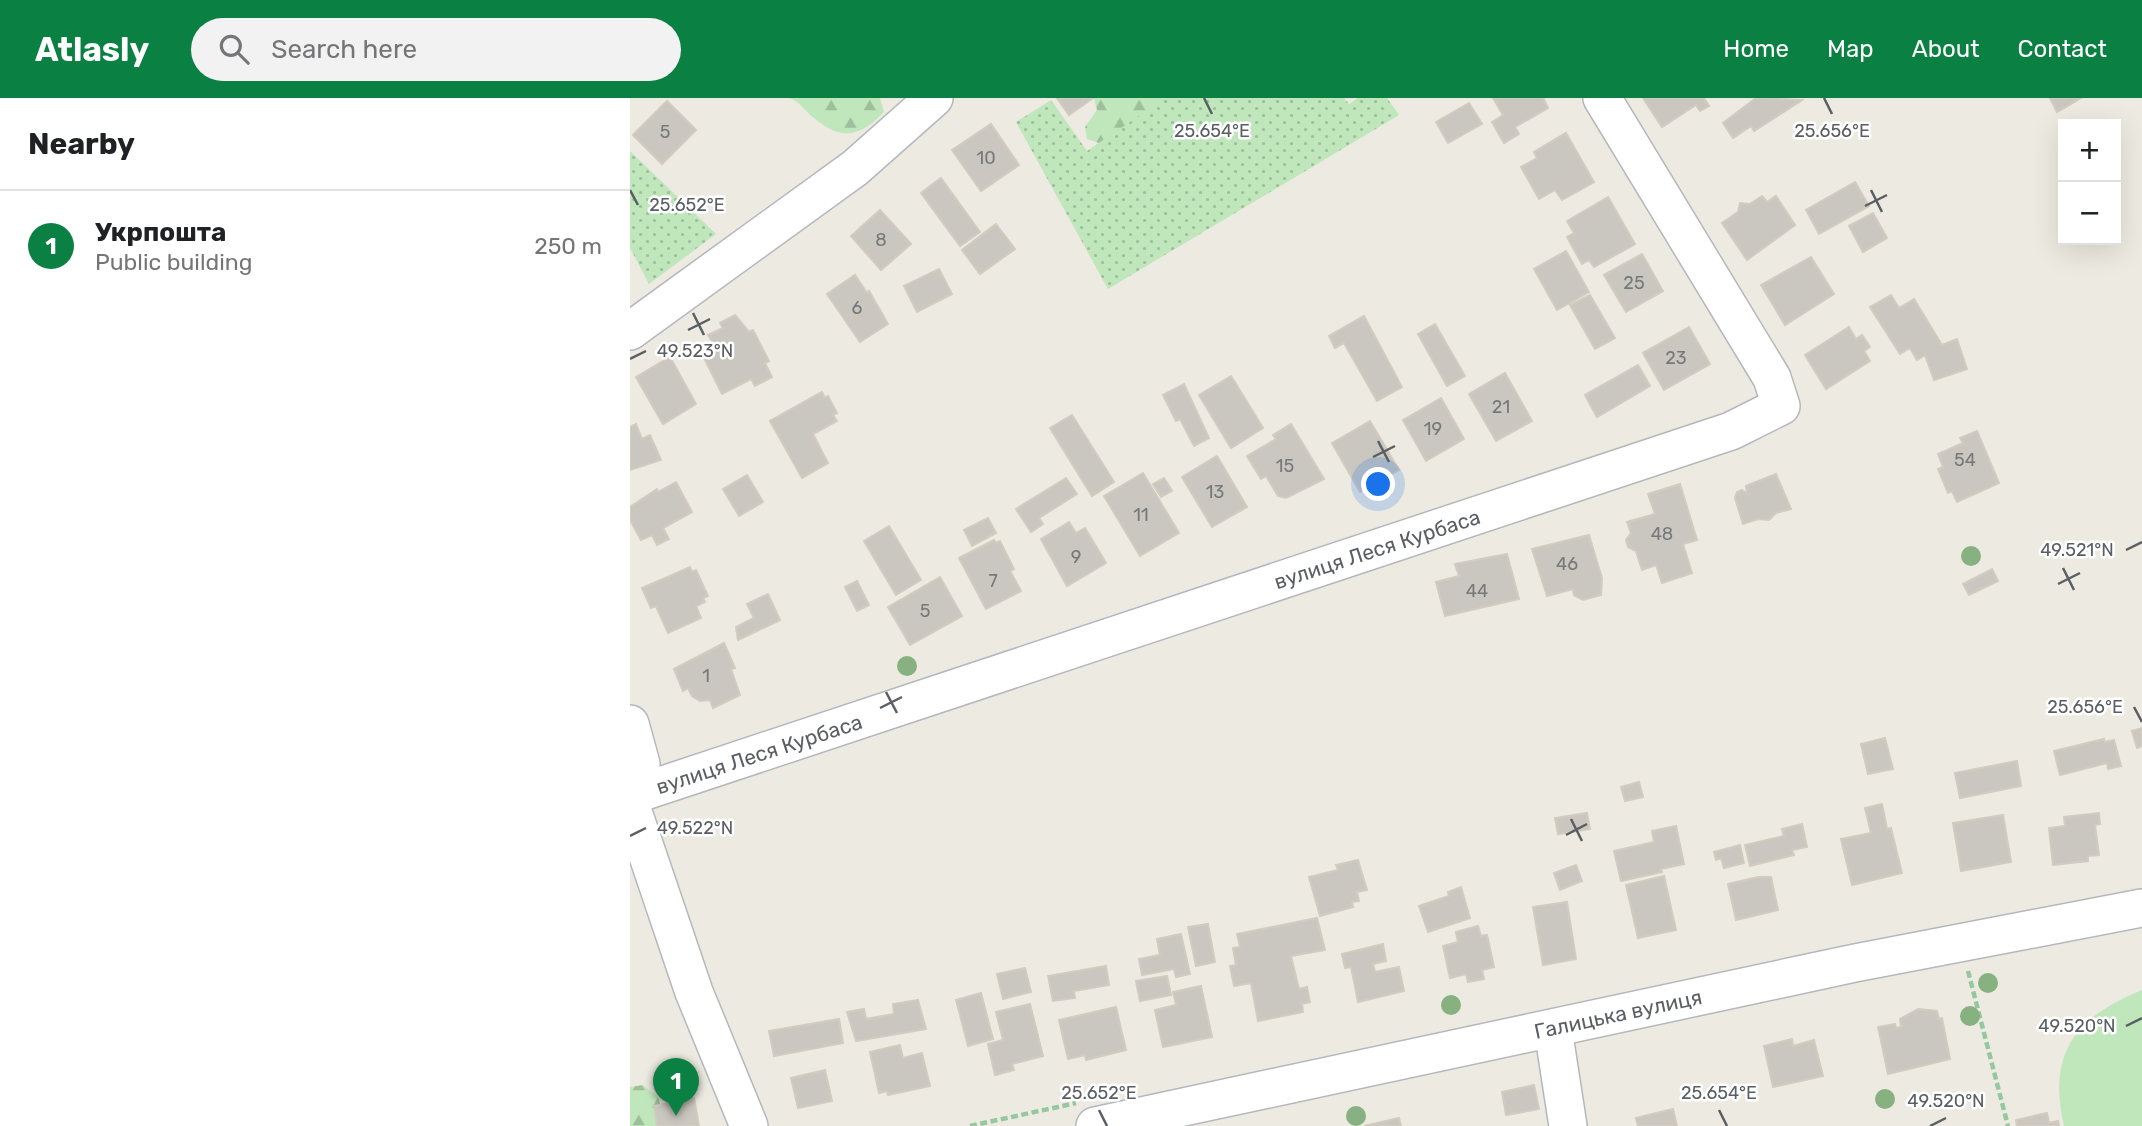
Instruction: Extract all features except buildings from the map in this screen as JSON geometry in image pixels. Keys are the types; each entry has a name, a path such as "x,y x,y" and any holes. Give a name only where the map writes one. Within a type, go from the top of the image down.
{"street":[{"path":"630,331 855,168 934,98"},
{"name":"вулиця Леся Курбаса","path":"630,794 1731,431 1781,406 1772,378 1602,98"},
{"path":"630,724 641,764 630,794"},
{"path":"630,803 694,992 749,1126"},
{"name":"Галицька вулиця","path":"1095,1126 1855,963 2142,908"},
{"path":"1553,1029 1568,1126"}],"path":[{"path":"1967,971 2008,1126"}],"green space":[{"path":"789,98 880,98 884,112 859,131 842,133 824,126"},
{"path":"1094,98 1172,98 1111,140 1099,143 1087,139 1085,127 1097,110"},
{"path":"1165,98 1344,98 1349,104 1358,98 1387,98 1399,115 1108,289 1016,122 1051,100 1087,151"},
{"path":"630,151 716,234 649,284 630,248"},
{"path":"2142,990 2142,1126 2064,1126 2060,1077 2072,1040 2084,1025 2100,1012"},
{"path":"643,1085 658,1097 668,1126 630,1126 630,1087"}],"place":[{"name":"Укрпошта","path":"676,1116"}]}
